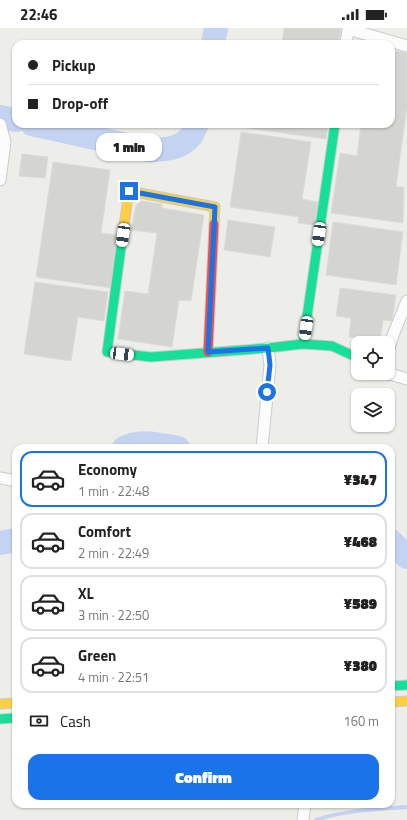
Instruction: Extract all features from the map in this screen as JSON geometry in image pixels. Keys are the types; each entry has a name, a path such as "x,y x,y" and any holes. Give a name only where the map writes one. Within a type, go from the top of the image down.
{"street":[{"path":"347,40 348,29 386,40"},
{"path":"395,43 407,46"},
{"path":"0,180 5,142 1,127"},
{"path":"304,344 333,128"},
{"path":"208,352 215,207 129,191 107,352 151,357 304,344 332,346 351,355"},
{"path":"394,336 407,301"},
{"path":"262,444 269,362 268,348"},
{"path":"395,376 407,379"},
{"path":"0,478 12,480"},
{"path":"395,686 407,686"},
{"path":"395,702 407,701"},
{"path":"0,704 12,703"},
{"path":"0,719 12,718"}],"building":[{"path":"284,28 341,28 340,40 282,40"},
{"path":"395,51 407,53 407,106 396,187 404,187 403,223 331,213 340,153 357,156 360,128 395,128"},
{"path":"246,128 328,128 326,139"},
{"path":"241,132 311,142 302,199 318,202 315,225 298,223 299,217 230,207"},
{"path":"22,154 48,157 45,178 19,176"},
{"path":"53,162 110,170 101,233 117,235 111,288 36,277"},
{"path":"141,201 162,204 162,208 204,215 191,301 179,300 172,347 118,339 125,291 148,294 157,233 131,230 136,205"},
{"path":"228,220 275,227 270,257 224,250"},
{"path":"333,222 403,232 396,285 326,275"},
{"path":"35,282 108,292 104,321 78,317 71,361 24,354"},
{"path":"340,288 396,295 392,321 383,320 381,336 349,337 351,318 336,316"}],"waterway":[{"path":"214,40 216,28"},
{"path":"0,117 12,119"},
{"path":"50,128 149,150 172,148 182,144 191,136 195,128"},
{"path":"137,444 157,444"},
{"path":"0,543 12,541"},
{"path":"395,545 407,557"},
{"path":"395,808 407,807"},
{"path":"316,820 350,812 390,808"}],"traffic: fast":[{"path":"303,344 334,128"},
{"path":"123,233 107,352 151,357 303,344 332,346 351,355"},
{"path":"395,686 407,685"},
{"path":"0,719 12,718"}],"traffic: slow":[{"path":"123,233 129,191 215,207 214,224"},
{"path":"395,702 407,701"},
{"path":"0,704 12,703"}],"traffic: jam":[{"path":"208,352 214,224"}],"route":[{"path":"129,191 215,207 208,352 268,348 270,365 267,392"}]}
